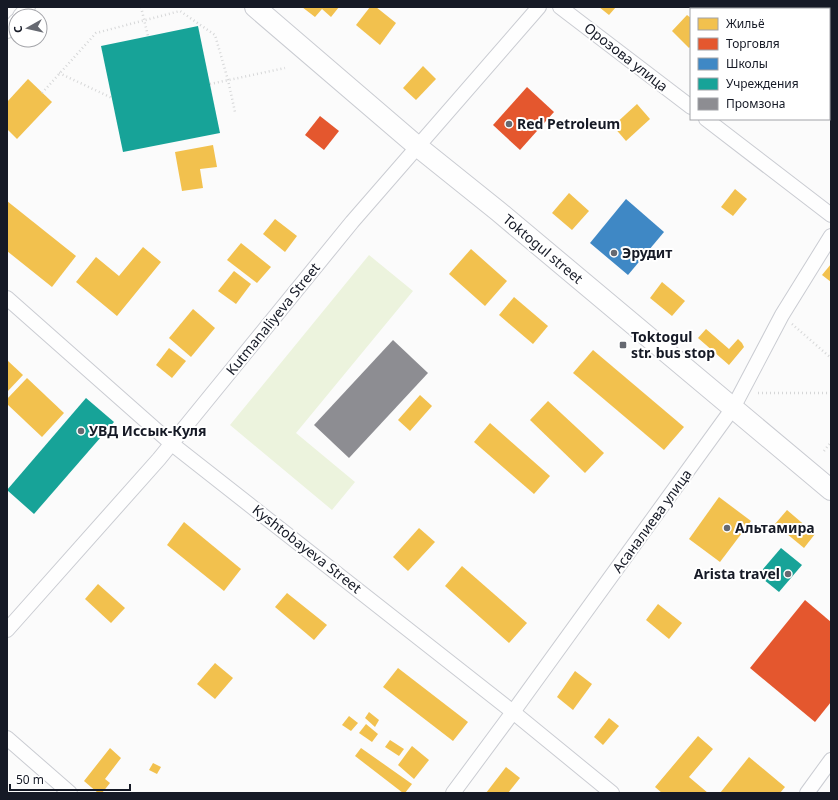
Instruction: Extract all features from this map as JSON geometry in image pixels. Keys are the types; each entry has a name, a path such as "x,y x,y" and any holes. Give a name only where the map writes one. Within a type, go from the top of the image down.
{"main road":[{"name":"Toktogul street","path":"255,7 417,146 831,490"}],"street":[{"name":"Kutmanaliyeva Street","path":"7,630 172,444 352,222 539,7"},
{"name":"Орозова улица","path":"560,7 690,106"},
{"path":"707,120 831,215"},
{"name":"Асаналиева улица","path":"453,793 733,408 782,315 831,236"},
{"name":"Kyshtobayeva Street","path":"7,298 172,444 513,712 612,793"},
{"path":"7,738 70,793"},
{"path":"806,793 831,760"}],"path":[{"path":"141,7 148,36"},
{"path":"42,93 96,33 180,11 215,35 228,80 235,112"},
{"path":"210,84 285,68"},
{"path":"59,73 112,98"},
{"path":"782,315 831,358"},
{"path":"757,393 831,393"},
{"path":"824,451 831,442"}],"green space":[{"path":"369,255 413,291 296,433 355,482 332,510 230,425"}],"building: Жильё":[{"path":"302,7 339,7 331,17 322,9 315,17"},
{"path":"370,7 376,7 396,23 380,45 356,25"},
{"path":"599,7 616,7 609,15"},
{"path":"687,15 690,17 690,47 689,48 672,31"},
{"path":"423,66 436,79 416,100 403,88"},
{"path":"28,79 52,102 17,139 7,129 7,102"},
{"path":"637,104 650,119 626,141 613,126"},
{"path":"213,145 217,167 200,169 203,188 182,191 175,152"},
{"path":"735,189 747,199 733,216 721,207"},
{"path":"569,193 589,211 572,230 552,213"},
{"path":"7,201 76,256 52,287 7,251"},
{"path":"275,219 297,236 285,252 263,234"},
{"path":"241,243 271,267 257,283 227,260"},
{"path":"143,247 161,262 117,316 76,282 96,257 119,276"},
{"path":"471,249 507,281 485,306 449,274"},
{"path":"831,264 831,282 822,275"},
{"path":"234,271 251,284 236,304 218,291"},
{"path":"662,282 685,301 672,316 650,298"},
{"path":"514,297 548,326 533,344 499,315"},
{"path":"193,309 215,328 191,357 169,338"},
{"path":"706,329 729,349 738,339 742,343 744,347 729,365 698,338"},
{"path":"169,348 186,361 172,378 156,365"},
{"path":"593,350 684,427 664,450 573,373"},
{"path":"7,360 23,375 7,392"},
{"path":"27,378 64,413 42,437 7,404 7,399"},
{"path":"420,395 432,406 410,431 398,420"},
{"path":"548,401 604,453 585,473 530,420"},
{"path":"490,423 550,476 534,494 474,442"},
{"path":"719,497 751,521 720,562 689,539"},
{"path":"787,510 815,534 804,548 775,524"},
{"path":"184,522 241,569 224,591 167,545"},
{"path":"419,528 435,542 408,571 393,557"},
{"path":"462,566 527,623 509,643 445,586"},
{"path":"98,584 125,608 111,623 85,599"},
{"path":"287,593 327,625 314,640 275,607"},
{"path":"658,604 682,623 669,639 646,620"},
{"path":"215,663 233,678 215,699 197,684"},
{"path":"398,668 468,722 453,741 383,687"},
{"path":"575,671 592,684 573,710 557,697"},
{"path":"369,712 379,720 375,727 365,718"},
{"path":"349,716 358,723 351,731 342,725"},
{"path":"609,718 619,726 603,745 594,737"},
{"path":"366,724 378,734 372,742 359,733"},
{"path":"698,736 713,749 689,777 708,793 662,793 655,787"},
{"path":"390,740 404,749 399,756 385,747"},
{"path":"412,746 429,760 414,779 398,765"},
{"path":"110,748 121,758 105,779 110,783 102,793 98,793 84,781"},
{"path":"361,748 412,784 405,793 355,756"},
{"path":"749,757 785,787 780,793 720,793"},
{"path":"153,763 161,767 157,774 149,770"},
{"path":"506,767 520,778 508,793 486,793"}],"building: Торговля":[{"path":"527,87 554,112 520,150 493,125"},
{"path":"320,116 339,131 324,150 305,135"},
{"path":"805,600 831,622 831,702 815,722 750,668"}],"building: Школы":[{"path":"626,199 664,232 628,275 590,243"}],"building: Учреждения":[{"path":"198,26 220,133 123,152 101,46"},
{"path":"86,398 114,422 34,514 7,490"},
{"path":"781,548 802,565 779,592 758,575"}],"building: Промзона":[{"path":"393,340 428,373 349,458 314,425"}],"place":[{"name":"Red Petroleum","path":"509,124"},
{"name":"Эрудит","path":"614,253"},
{"name":"Toktogul str. bus stop","path":"623,345"},
{"name":"УВД Иссык-Куля","path":"81,431"},
{"name":"Альтамира","path":"727,528"},
{"name":"Arista travel","path":"788,574"}]}
